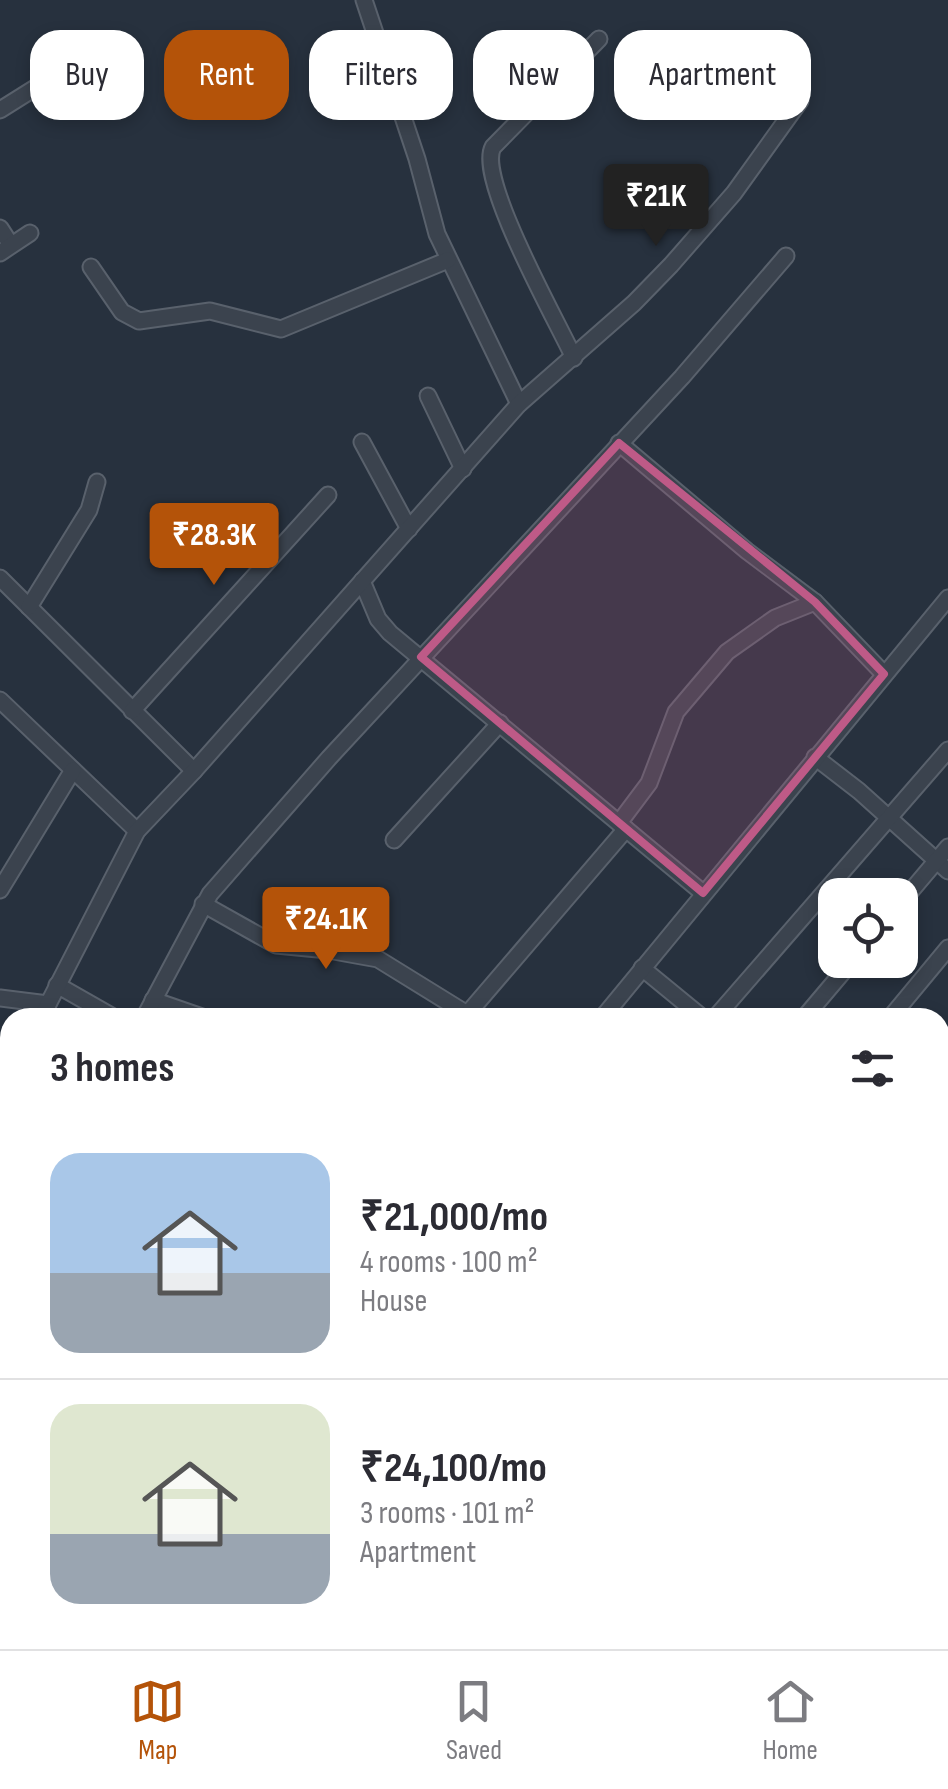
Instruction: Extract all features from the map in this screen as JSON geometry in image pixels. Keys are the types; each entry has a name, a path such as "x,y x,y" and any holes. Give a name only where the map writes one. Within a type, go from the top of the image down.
{"street":[{"path":"364,0 448,260 519,404"},
{"path":"574,358 496,194 488,158 493,147 600,39"},
{"path":"0,110 30,91"},
{"path":"46,1008 136,831 194,771 519,404 634,303 705,228 786,120"},
{"path":"0,228 6,249 30,233"},
{"path":"148,1008 203,904 421,657 682,377 786,256"},
{"path":"91,267 120,310 139,321 210,311 277,330 448,260"},
{"path":"428,396 463,468"},
{"path":"362,442 409,529"},
{"path":"619,444 747,552 815,602 884,674"},
{"path":"29,607 89,510 97,482"},
{"path":"132,710 328,495"},
{"path":"0,578 194,771"},
{"path":"362,581 383,626 703,893"},
{"path":"610,1008 948,598"},
{"path":"473,1008 622,826 649,783 676,712 705,677 733,646 775,618 815,602"},
{"path":"0,700 136,831"},
{"path":"394,840 500,723"},
{"path":"724,1008 948,750"},
{"path":"814,757 942,866"},
{"path":"0,890 73,770"},
{"path":"918,888 942,866 948,847"},
{"path":"203,904 276,945 378,959 454,1008"},
{"path":"898,1008 948,948"},
{"path":"642,968 691,1008"},
{"path":"812,1008 838,978"},
{"path":"57,985 97,1008"},
{"path":"0,998 34,1008"},
{"path":"152,1000 176,1008"}],"highlighted area":[{"path":"619,443 815,602 884,674 703,893 421,657"}]}
